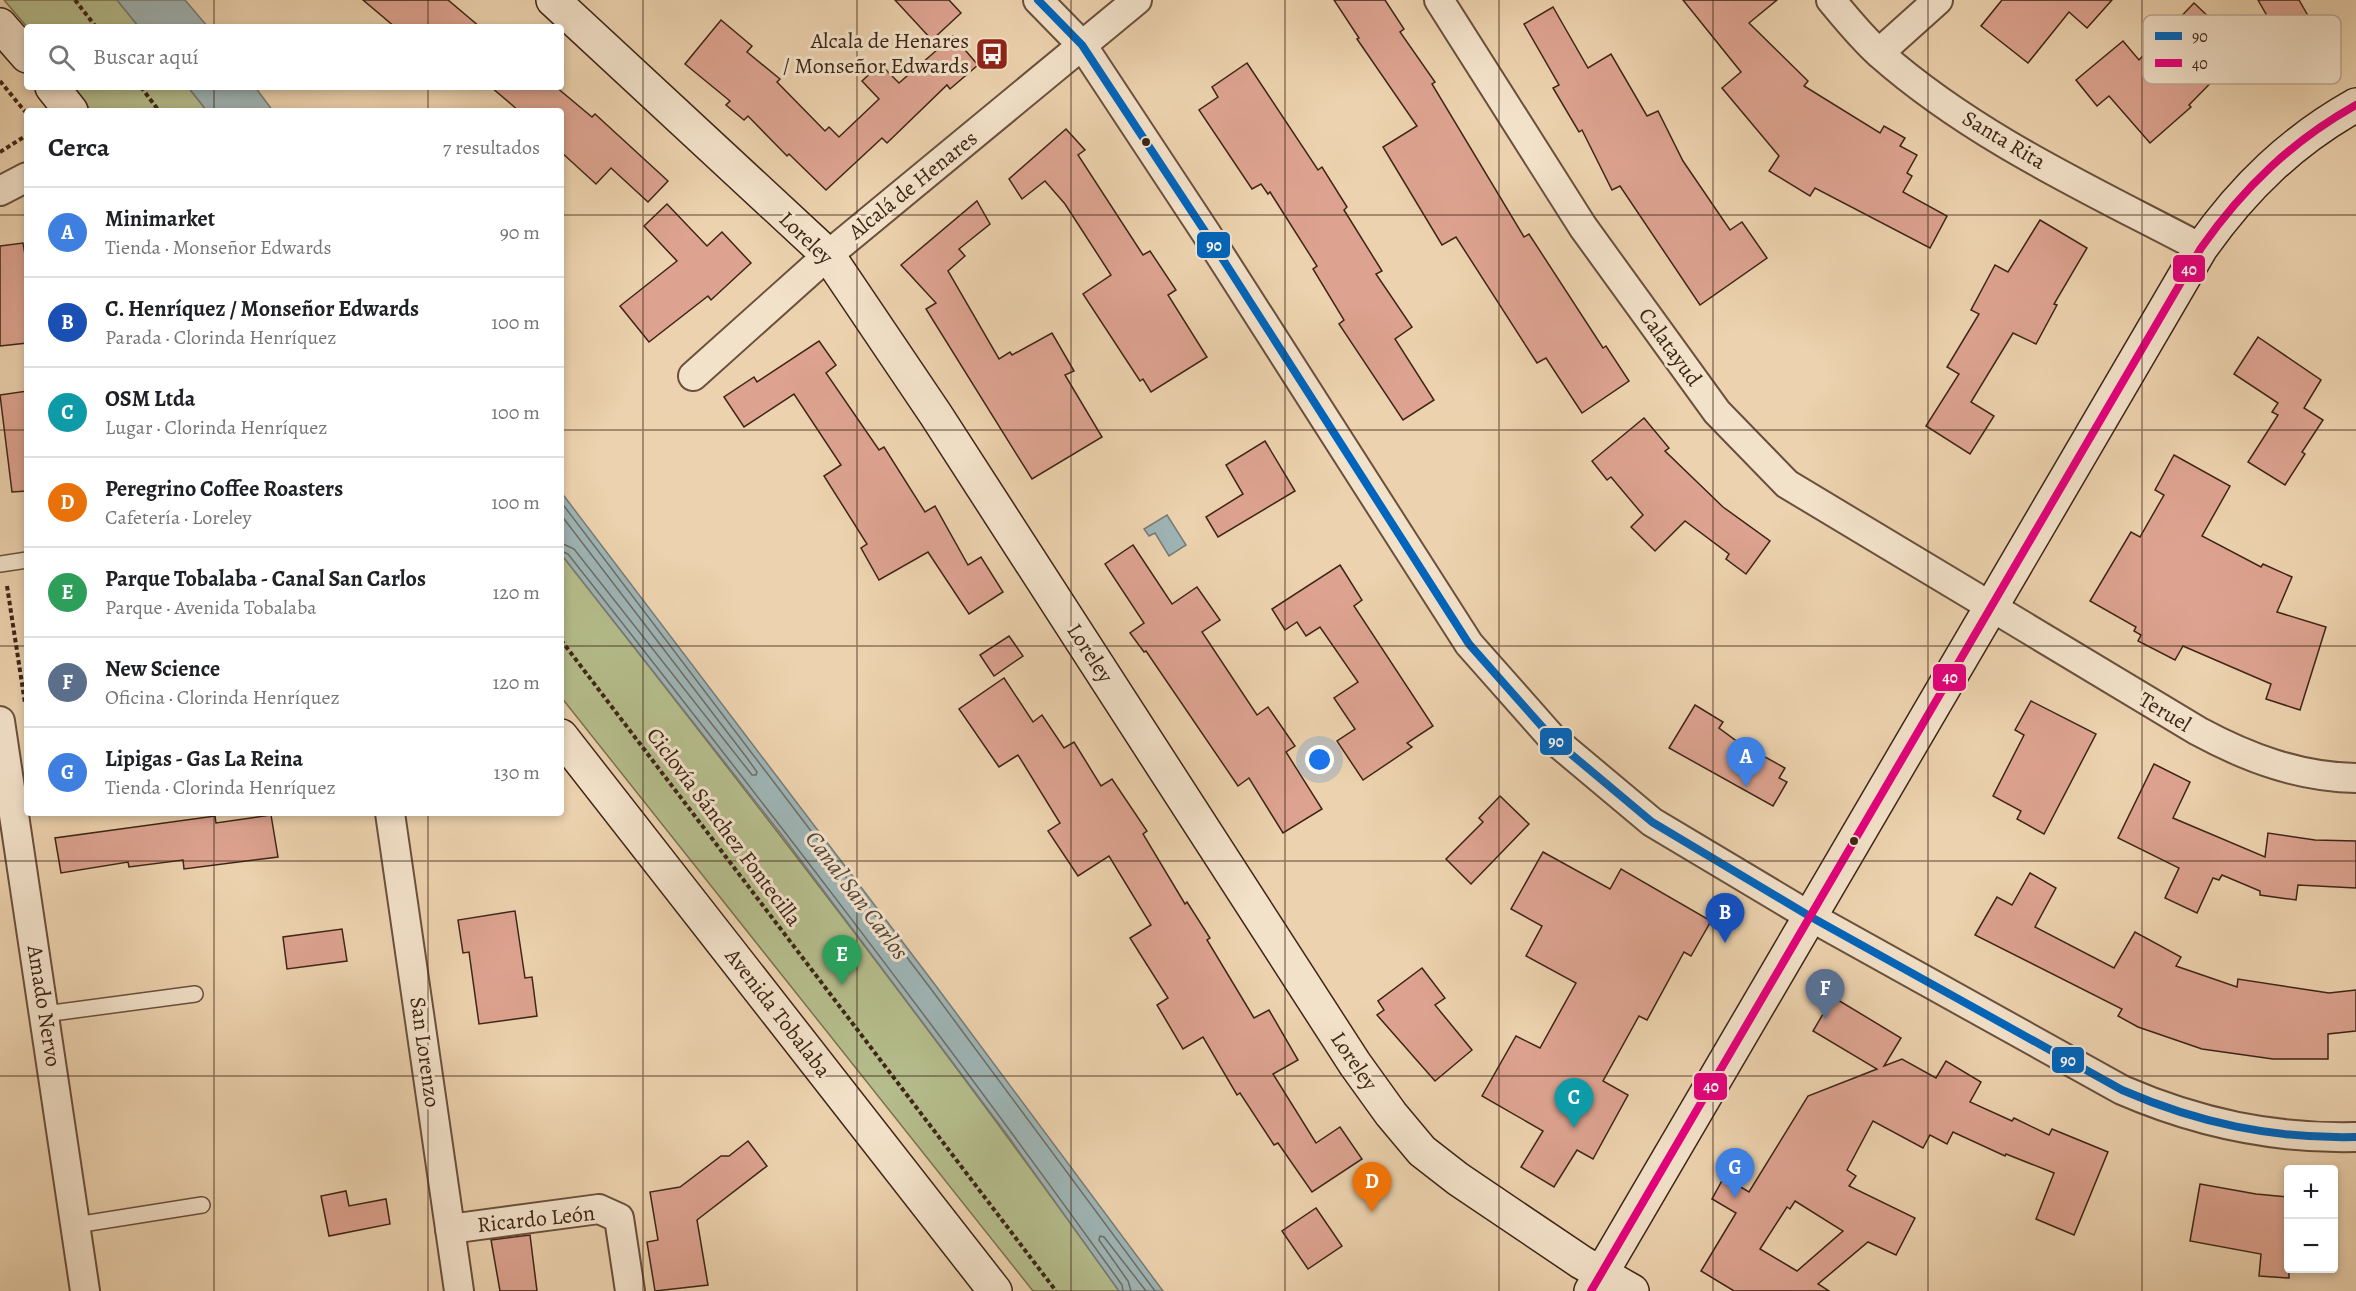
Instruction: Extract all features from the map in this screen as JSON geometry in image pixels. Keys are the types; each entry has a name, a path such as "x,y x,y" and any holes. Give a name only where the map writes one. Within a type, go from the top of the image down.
{"street":[{"name":"Loreley","path":"553,0 828,255 936,415 1355,1064 1391,1114 1422,1151 1596,1283 1632,1291"},
{"path":"1038,0 1082,45 1206,233 1469,644 1553,739 1652,822 1810,917 2089,1072 2156,1105 2228,1127 2313,1138 2356,1137"},
{"name":"Alcalá de Henares","path":"693,376 828,255 1137,0"},
{"name":"Calatayud","path":"1438,0 1583,227 1718,412 1787,484 1989,606"},
{"name":"Santa Rita","path":"1831,0 1879,53 1944,103 2001,141 2201,248"},
{"path":"1879,53 1938,0"},
{"path":"0,25 24,53"},
{"path":"54,90 69,108"},
{"path":"1596,1283 1989,606 2201,248 2252,182 2307,135 2356,105"},
{"path":"0,190 24,178"},
{"name":"Teruel","path":"1989,606 2232,749 2268,763 2305,773 2356,778"},
{"name":"Amado Nervo","path":"0,721 13,792 85,1291"},
{"name":"Avenida Tobalaba","path":"564,740 995,1291"},
{"name":"San Lorenzo","path":"390,816 459,1291"},
{"name":"Ricardo León","path":"450,1229 598,1209 619,1218 630,1291"}],"lane":[{"path":"2,563 24,561"},
{"path":"45,1014 195,994"},
{"path":"76,1224 202,1205"}],"path":[{"path":"75,0 94,24"},
{"path":"0,81 24,110"},
{"path":"143,90 157,108"},
{"path":"0,152 24,137"},
{"path":"2,563 24,701"},
{"name":"Ciclovía Sánchez Fontecilla","path":"564,644 1056,1291"}],"green space":[{"path":"4,0 117,0 137,24 24,24"},
{"path":"75,90 190,90 205,108 89,108"},
{"path":"564,558 844,919 983,1104 1119,1291 1033,1291 564,701"}],"water":[{"path":"117,0 185,0 205,24 137,24"},
{"path":"190,90 257,90 271,108 205,108"},
{"name":"Canal San Carlos","path":"564,496 936,986 1163,1291 1119,1291 1008,1136 781,834 564,558"},
{"path":"1167,515 1186,545 1169,556 1155,533 1149,536 1144,529"}],"building":[{"path":"363,0 448,0 476,24 391,24"},
{"path":"895,0 949,0 961,13 932,40"},
{"path":"1334,0 1385,0 1404,29 1400,32 1435,82 1432,84 1524,237 1529,234 1603,348 1606,346 1629,381 1582,413 1546,358 1537,363 1456,237 1442,245 1383,147 1417,126 1357,39 1359,38"},
{"path":"1683,0 1777,0 1749,23 1808,81 1804,86 1880,133 1884,126 1905,138 1900,146 1917,155 1907,173 1912,176 1903,192 1947,216 1930,248 1815,188 1810,196 1769,171 1779,156 1722,88 1741,72"},
{"path":"2002,0 2112,0 2087,28 2069,12 2028,63 1981,26"},
{"path":"2258,0 2299,0 2308,15 2267,15"},
{"path":"2194,3 2207,15 2182,15"},
{"path":"1553,7 1588,68 1611,54 1647,116 1658,111 1683,161 1730,230 1742,222 1767,258 1700,305 1620,186 1612,190 1582,130 1579,132 1553,88 1559,85 1524,24"},
{"path":"721,20 752,46 747,52 780,79 777,82 825,131 829,127 839,137 879,99 862,81 880,64 899,83 953,36 978,65 950,89 947,85 887,143 882,138 826,190 789,154 787,156 748,116 744,120 726,105 730,101 685,64"},
{"path":"2123,41 2139,60 2143,56 2143,84 2210,84 2189,105 2191,107 2150,143 2109,96 2097,106 2076,80"},
{"path":"1247,63 1318,170 1322,167 1347,207 1344,210 1382,271 1376,274 1412,327 1395,339 1434,400 1403,420 1339,324 1344,320 1313,269 1317,266 1270,192 1268,194 1261,184 1252,189 1199,110 1218,97 1212,87"},
{"path":"494,90 560,90 592,117 595,114 668,181 648,202 611,168 596,184 564,155 564,108 516,108"},
{"path":"1066,129 1085,150 1078,155 1143,255 1150,251 1176,290 1168,295 1207,357 1151,392 1143,379 1140,381 1083,294 1111,275 1065,204 1045,181 1022,199 1009,179"},
{"path":"977,201 990,224 959,249 965,256 948,271 999,359 1010,352 1012,355 1052,333 1074,371 1065,375 1102,437 1032,479 926,309 936,303 901,265"},
{"path":"667,204 707,246 722,232 751,263 711,300 708,296 649,342 620,306 677,261 644,226"},
{"path":"2040,220 2087,248 2054,304 2057,305 2036,344 2013,333 1971,402 1994,416 1970,454 1926,426 1959,374 1947,367 1979,314 1971,310 1995,265 2008,272"},
{"path":"23,243 24,343 0,346 0,246"},
{"path":"2258,337 2321,380 2304,408 2323,420 2302,452 2305,454 2285,485 2248,462 2278,415 2272,412 2278,403 2234,374"},
{"path":"819,341 836,365 826,373 879,450 884,447 925,512 935,506 968,565 981,557 1003,592 969,614 928,552 879,580 861,548 867,544 824,476 841,465 794,394 744,427 724,397 754,377 757,382"},
{"path":"24,391 24,491 12,492 0,395"},
{"path":"1644,418 1669,448 1665,451 1723,507 1770,541 1746,574 1726,559 1729,554 1685,521 1655,551 1631,527 1643,515 1611,477 1607,480 1592,461"},
{"path":"1265,441 1295,491 1218,537 1206,517 1243,494 1226,465"},
{"path":"2174,455 2230,486 2202,536 2261,567 2263,564 2292,577 2277,612 2326,627 2300,710 2266,699 2271,684 2183,646 2175,660 2138,641 2141,635 2134,631 2136,627 2090,601 2131,532 2140,537 2164,495 2155,490"},
{"path":"1133,545 1172,604 1197,587 1220,620 1202,632 1257,715 1268,707 1295,746 1286,752 1322,809 1283,833 1249,778 1238,786 1146,651 1144,652 1130,633 1144,623 1105,564"},
{"path":"1340,565 1362,600 1354,606 1433,726 1407,743 1412,747 1363,780 1337,741 1355,729 1334,698 1358,682 1320,627 1306,636 1297,622 1285,630 1272,609"},
{"path":"1009,636 1023,656 994,676 980,655"},
{"path":"1004,678 1033,722 1042,715 1064,748 1074,742 1101,786 1112,779 1147,831 1143,834 1185,904 1187,902 1210,938 1207,940 1254,1018 1269,1010 1298,1060 1273,1074 1316,1143 1340,1127 1362,1159 1312,1192 1278,1143 1274,1145 1240,1093 1237,1095 1203,1037 1183,1049 1157,1005 1168,998 1130,938 1151,925 1109,856 1078,876 1048,831 1060,823 1018,755 999,767 959,709"},
{"path":"2031,701 2096,734 2044,834 2017,819 2021,811 1993,796 2024,735 2015,730"},
{"path":"1695,705 1723,722 1719,728 1738,742 1785,768 1779,778 1787,782 1773,806 1669,748"},
{"path":"2154,764 2190,782 2173,818 2265,857 2268,833 2315,840 2356,841 2356,888 2298,885 2296,900 2260,895 2260,891 2222,875 2219,880 2213,878 2197,913 2165,898 2179,868 2118,838"},
{"path":"1500,796 1529,824 1471,884 1446,859 1483,822 1479,818"},
{"path":"215,816 216,823 271,816 278,857 184,869 183,860 129,867 128,862 61,873 55,838"},
{"path":"1543,852 1610,889 1621,869 1711,921 1691,956 1684,952 1647,1020 1639,1016 1603,1081 1628,1095 1593,1159 1577,1150 1554,1187 1521,1167 1543,1131 1482,1096 1516,1036 1540,1048 1576,983 1526,956 1542,926 1511,909"},
{"path":"2030,873 2056,888 2035,927 2114,968 2135,932 2181,957 2176,966 2237,987 2238,979 2329,993 2356,990 2356,1031 2328,1034 2328,1059 2273,1059 2202,1049 2138,1027 2118,1016 2122,1009 1975,935 1997,897 2012,905"},
{"path":"515,911 525,978 532,977 537,1016 479,1024 469,952 463,953 458,920"},
{"path":"342,929 347,961 287,969 283,937"},
{"path":"1422,968 1445,998 1435,1005 1472,1050 1435,1081 1377,1015 1384,1010 1378,1001"},
{"path":"1833,997 1901,1038 1884,1066 1902,1059 1936,1078 1946,1061 1981,1082 1970,1102 2012,1121 2014,1118 2049,1135 2052,1129 2108,1152 2074,1235 2036,1219 2054,1173 2006,1154 2005,1156 1953,1132 1947,1144 1930,1135 1923,1148 1873,1121 1847,1170 1856,1176 1849,1186 1915,1218 1896,1255 1868,1242 1818,1284 1829,1291 1734,1291 1701,1271 1736,1213 1712,1199 1724,1177 1749,1192 1808,1096 1877,1069 1813,1031","holes":["1795,1201 1843,1231 1797,1271 1760,1249 1787,1207 1790,1209"]},
{"path":"748,1141 767,1166 697,1220 708,1285 655,1291 647,1242 658,1240 650,1192 680,1187 721,1156 729,1156"},
{"path":"2200,1184 2284,1197 2284,1273 2289,1273 2289,1278 2259,1276 2261,1254 2190,1241"},
{"path":"346,1191 349,1206 386,1199 390,1224 329,1236 321,1196"},
{"path":"1316,1208 1342,1246 1308,1269 1282,1231"},
{"path":"530,1235 537,1291 500,1291 491,1240"}],"transit line":[{"name":"90","path":"1038,0 1082,45 1206,233 1469,644 1553,739 1652,822 1811,917 2122,1090 2179,1112 2236,1127 2295,1135 2356,1137"},
{"name":"40","path":"1591,1291 2201,248 2234,205 2271,167 2311,134 2356,105"}],"place":[{"name":"Alcala de Henares / Monseñor Edwards","path":"992,54"},
{"name":"Minimarket","path":"1746,787"},
{"name":"C. Henríquez / Monseñor Edwards","path":"1725,943"},
{"name":"Parque Tobalaba - Canal San Carlos","path":"842,985"},
{"name":"New Science","path":"1825,1019"},
{"name":"OSM Ltda","path":"1574,1128"},
{"name":"Lipigas - Gas La Reina","path":"1735,1198"},
{"name":"Peregrino Coffee Roasters","path":"1372,1212"}]}
